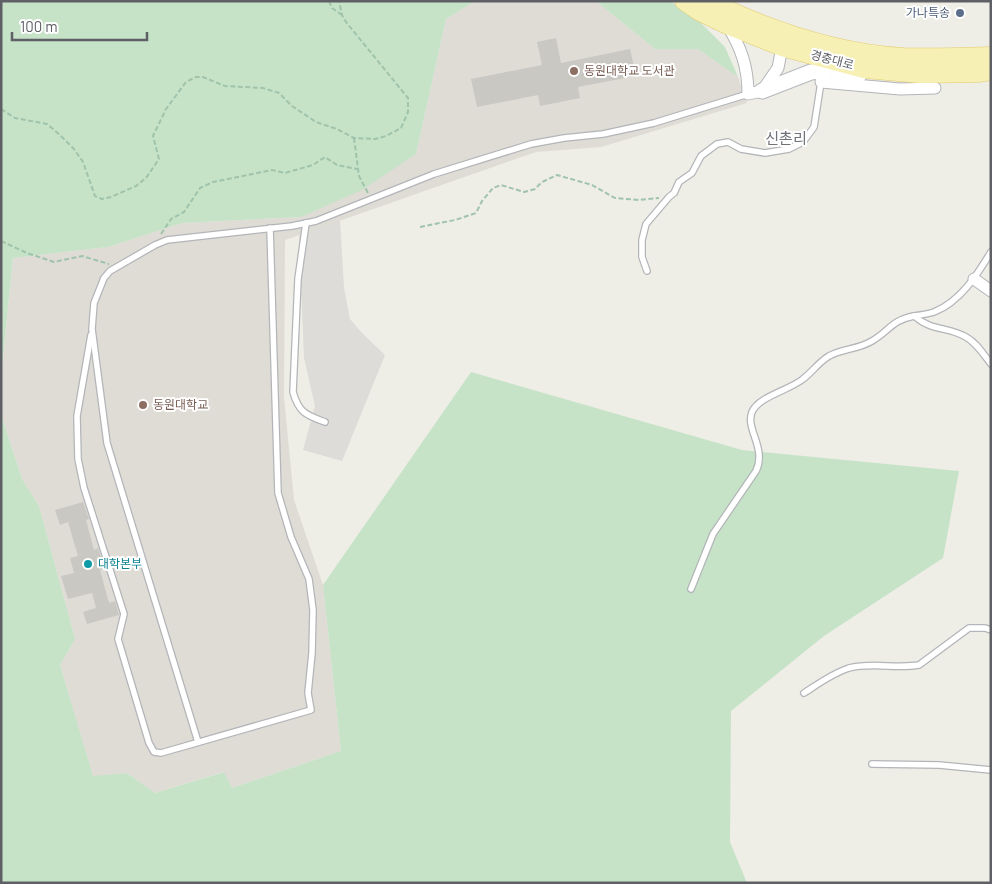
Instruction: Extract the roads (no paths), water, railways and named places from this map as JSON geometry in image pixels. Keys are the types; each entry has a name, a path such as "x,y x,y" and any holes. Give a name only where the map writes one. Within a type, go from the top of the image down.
{"main road":[{"name":"경충대로","path":"684,1 700,12 727,25 785,40 864,69 921,74 985,72"},
{"name":"경충대로","path":"710,1 741,15 785,40 822,43 878,54 929,57 991,56"}],"street":[{"path":"727,25 743,56 748,76 755,92"},
{"path":"755,92 778,68 785,40"},
{"path":"823,76 831,70 876,78 954,81 985,72"},
{"path":"755,92 810,72 823,76 900,89 935,88"},
{"path":"974,279 991,291"}],"lane":[{"path":"647,271 642,258 642,240 646,224 674,193 679,182 692,173 701,156 718,144 728,142 741,149 765,153 789,149 803,142 814,127 823,76"},
{"path":"270,228 278,493 291,538 309,579 314,610 308,693 311,710 161,753 154,752 149,743 118,639 124,614 84,488 78,459 77,416 92,329 94,303 104,278 116,266 167,240 316,221 434,174 531,144 603,134 654,122 755,92"},
{"path":"306,223 298,280 293,392 296,404 304,414 325,422"},
{"path":"691,590 713,534 760,463 760,456 750,420 751,412 755,406 802,380 830,356 873,341 896,322 932,313 940,309 974,279 991,252"},
{"path":"914,316 929,327 948,330 965,336 978,347 991,364"},
{"path":"92,329 107,443 198,742"},
{"path":"804,693 835,674 848,669 919,664 969,628 991,630"},
{"path":"872,764 939,765 991,770"}],"place":[{"name":"가나특송","path":"960,13"},
{"name":"동원대학교 도서관","path":"574,71"},
{"name":"동원대학교","path":"143,405"},
{"name":"대학본부","path":"88,564"}],"district":[{"name":"신촌리","path":"786,139"}]}
